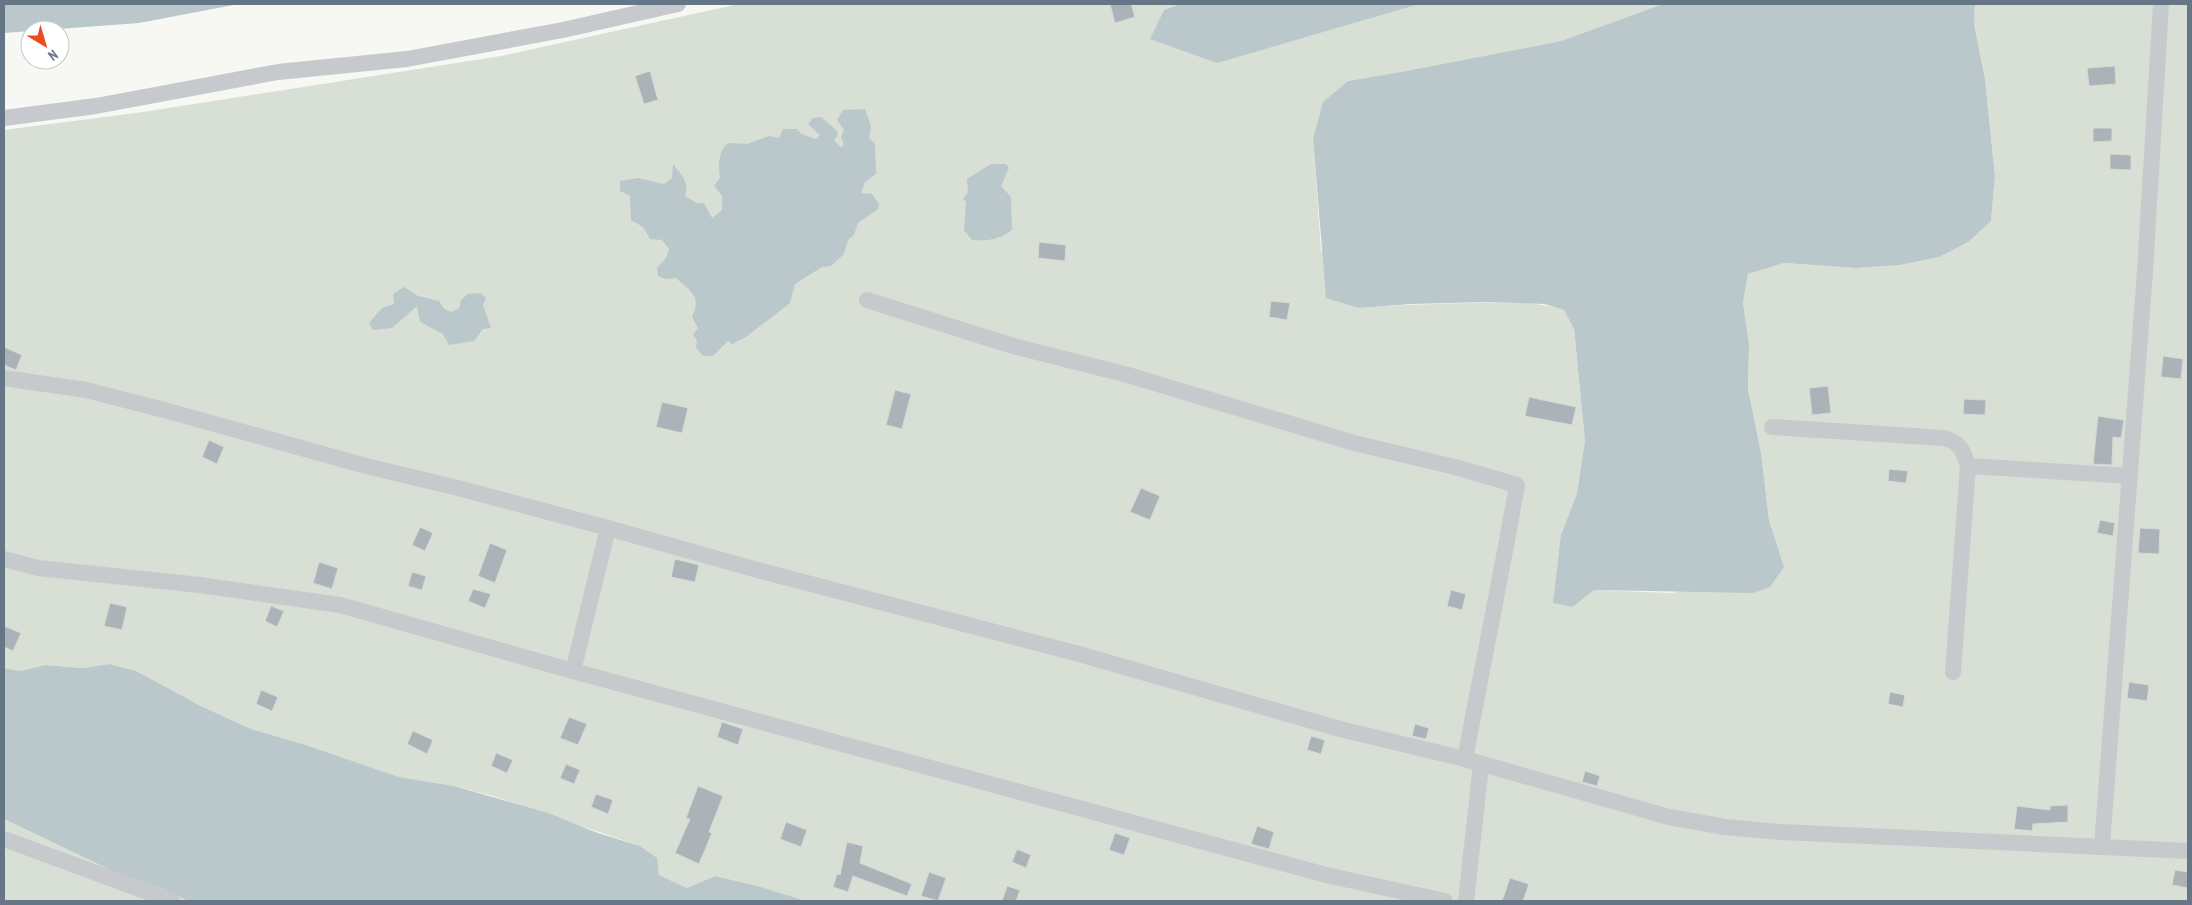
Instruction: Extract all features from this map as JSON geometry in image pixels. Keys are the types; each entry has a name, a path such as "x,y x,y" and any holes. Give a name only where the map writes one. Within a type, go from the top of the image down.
{"lane":[{"path":"4,118 96,106 278,72 407,59 563,30 678,4"},
{"path":"2102,846 2145,271 2161,4"},
{"path":"867,300 1013,346 1128,375 1354,443 1455,467 1517,485 1465,759"},
{"path":"4,378 86,390 357,464 458,488 608,528 761,572 1079,654 1340,729 1465,759 1669,817 1725,827 1896,838 2188,851"},
{"path":"1772,427 1944,438 1953,440 1964,451 1968,466 1952,672"},
{"path":"1968,466 2130,476"},
{"path":"573,671 608,528"},
{"path":"4,559 38,568 200,585 340,605 573,671 1326,875 1445,901"},
{"path":"1466,901 1481,765"},
{"path":"4,839 172,901"}],"shaded area":[{"path":"4,4 239,4 139,23 70,28 70,20 20,20 20,32 4,33"},
{"path":"739,4 1663,4 1561,41 1348,81 1313,139 1321,250 1359,308 1504,302 1528,303 1564,310 1574,329 1585,441 1577,493 1561,535 1573,607 1594,590 1672,593 1784,567 1769,520 1761,453 1748,389 1749,344 1743,302 1748,274 1784,263 1856,268 1900,265 1938,257 1991,221 1995,176 1985,79 1974,24 1975,4 2188,4 2188,901 806,901 758,886 715,876 687,888 659,875 656,858 640,846 493,796 454,786 399,777 306,745 251,729 201,706 136,671 110,664 83,668 45,665 20,671 4,668 4,130 143,112 501,56"},
{"path":"1181,4 1419,4 1217,63 1150,39 1164,10"},
{"path":"1663,4 1975,4 1974,24 1985,79 1995,176 1991,221 1968,242 1939,257 1900,265 1856,268 1784,263 1748,274 1743,302 1749,344 1748,389 1761,453 1769,520 1784,567 1770,587 1753,593 1594,590 1573,607 1553,603 1561,535 1577,493 1585,441 1574,329 1564,310 1544,304 1487,302 1412,304 1359,308 1326,298 1313,139 1323,102 1348,81 1561,41"},
{"path":"865,109 871,126 869,138 875,144 876,174 865,182 861,193 872,194 879,204 878,209 858,223 854,235 848,240 844,254 831,266 822,267 795,284 790,303 746,337 732,344 728,341 713,356 703,356 696,347 697,340 693,335 698,328 692,317 696,304 695,299 690,291 676,278 665,279 658,276 657,268 666,258 669,249 662,240 650,239 643,227 631,220 630,196 620,191 620,181 638,178 664,184 672,178 673,164 686,183 685,196 697,203 704,203 712,218 722,210 722,196 714,186 720,178 719,164 722,150 728,143 747,144 769,136 779,138 783,129 797,129 801,134 816,139 820,135 808,124 813,118 821,117 837,131 838,135 834,141 841,147 844,145 841,137 844,130 837,120 843,110"},
{"path":"991,164 1006,164 1009,168 1001,186 1011,197 1012,230 1003,236 993,239 972,240 964,230 966,202 963,199 968,192 967,179"},
{"path":"404,287 418,296 439,301 444,309 452,312 459,308 461,300 468,294 481,293 486,298 483,305 491,328 483,329 474,341 449,345 443,334 420,322 417,306 392,328 373,330 369,323 382,308 394,304 393,294"},
{"path":"110,664 136,671 201,706 251,729 306,745 399,777 454,786 548,813 598,833 640,846 657,858 659,875 687,888 715,876 758,886 806,901 188,901 165,890 123,876 4,819 4,668 20,671 45,665 83,668"},
{"path":"4,819 123,876 165,890 188,901 4,901"}],"building":[{"path":"1110,4 1131,4 1135,17 1115,23"},
{"path":"2115,66 2116,84 2089,86 2087,68"},
{"path":"650,71 658,100 644,104 635,76"},
{"path":"2093,128 2112,128 2112,141 2093,142"},
{"path":"2110,154 2131,155 2131,170 2110,169"},
{"path":"1039,242 1066,245 1065,261 1038,258"},
{"path":"1271,301 1290,303 1287,320 1269,317"},
{"path":"4,347 22,355 16,370 4,365"},
{"path":"2163,356 2183,359 2181,379 2161,377"},
{"path":"1828,386 1831,413 1812,415 1809,388"},
{"path":"895,390 911,394 902,429 886,425"},
{"path":"1529,397 1576,407 1572,425 1525,416"},
{"path":"1964,399 1986,400 1985,415 1963,414"},
{"path":"662,402 688,408 682,433 656,427"},
{"path":"2098,416 2124,420 2121,438 2113,437 2112,465 2093,464"},
{"path":"209,440 224,447 217,464 202,457"},
{"path":"1889,469 1908,471 1906,483 1888,481"},
{"path":"1141,488 1160,496 1150,520 1130,512"},
{"path":"2100,520 2115,523 2113,536 2097,533"},
{"path":"420,527 433,533 425,551 412,545"},
{"path":"2140,528 2160,529 2159,554 2138,553"},
{"path":"490,543 507,550 495,583 478,576"},
{"path":"675,559 699,565 695,582 671,577"},
{"path":"319,562 338,568 332,589 313,583"},
{"path":"412,572 426,576 422,590 408,586"},
{"path":"473,589 491,594 485,608 468,601"},
{"path":"1451,590 1466,594 1462,610 1447,606"},
{"path":"110,603 127,607 122,630 104,626"},
{"path":"271,606 284,611 277,627 265,621"},
{"path":"4,626 21,633 13,651 4,647"},
{"path":"2129,682 2149,685 2147,701 2127,698"},
{"path":"261,690 278,697 272,711 256,704"},
{"path":"1890,692 1905,695 1903,707 1888,704"},
{"path":"569,717 587,724 578,745 560,738"},
{"path":"722,722 743,729 738,745 717,737"},
{"path":"1415,724 1429,728 1426,739 1412,736"},
{"path":"413,731 433,740 427,754 407,744"},
{"path":"1311,736 1325,740 1321,754 1307,750"},
{"path":"496,753 513,760 507,773 491,766"},
{"path":"566,764 580,770 574,784 560,778"},
{"path":"1585,771 1600,776 1597,786 1582,782"},
{"path":"698,786 723,796 709,832 712,833 699,864 675,853 690,819 686,818"},
{"path":"596,794 613,800 608,814 591,807"},
{"path":"2068,805 2068,822 2033,824 2032,831 2014,829 2017,806 2050,810 2050,806"},
{"path":"786,822 807,830 801,847 780,839"},
{"path":"1257,826 1274,832 1269,849 1251,844"},
{"path":"1115,833 1130,838 1124,855 1109,850"},
{"path":"847,842 863,846 860,863 912,884 907,896 853,876 848,892 833,887 837,874 840,875"},
{"path":"1017,849 1031,855 1026,868 1012,862"},
{"path":"2175,870 2188,872 2188,888 2172,885"},
{"path":"929,872 946,878 938,901 921,896"},
{"path":"1510,878 1529,884 1523,901 1502,901"},
{"path":"1007,886 1020,890 1016,901 1002,901"}]}
